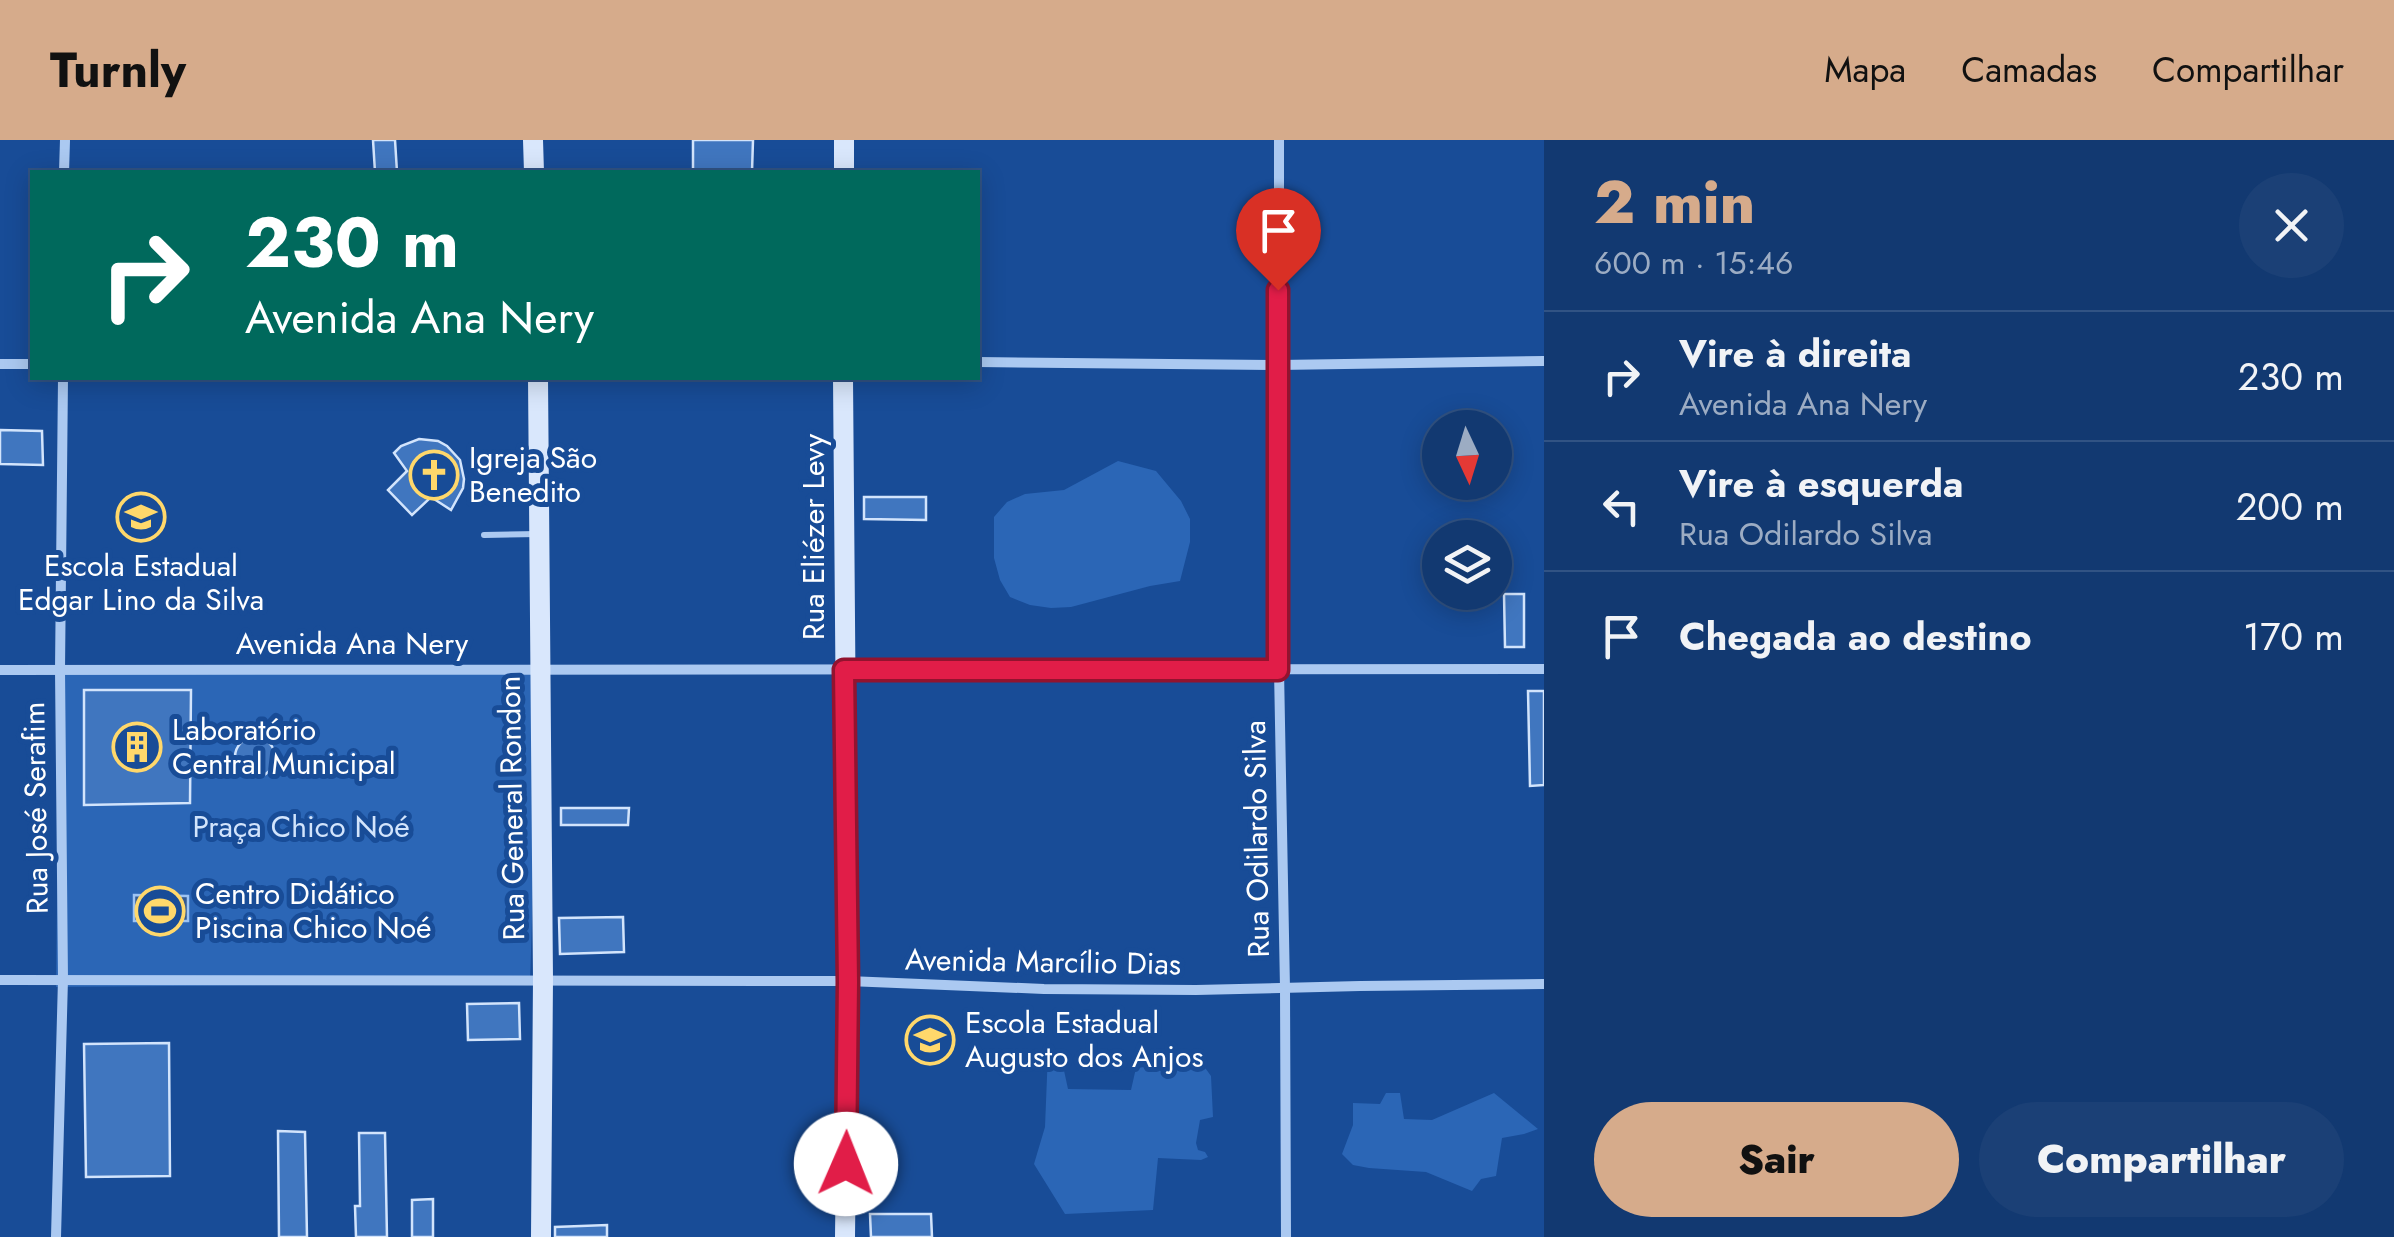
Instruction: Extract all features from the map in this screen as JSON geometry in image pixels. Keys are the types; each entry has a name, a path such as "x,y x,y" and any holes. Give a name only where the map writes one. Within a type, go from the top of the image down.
{"main road":[{"path":"533,140 534,170"},
{"path":"844,140 844,170"},
{"name":"Rua General Rondon","path":"538,380 541,1237"},
{"name":"Rua Eliézer Levy","path":"843,380 848,982 845,1237"}],"street":[{"path":"64,170 65,140"},
{"name":"Rua Odilardo Silva","path":"1278,140 1278,670 1286,1237"},
{"path":"980,362 1278,365 1544,361"},
{"path":"0,364 30,364"},
{"name":"Rua José Serafim","path":"56,1237 63,979 63,380"},
{"name":"Avenida Ana Nery","path":"0,670 1544,669"},
{"name":"Avenida Marcílio Dias","path":"0,980 848,982 1196,990 1544,984"}],"lane":[{"path":"484,536 539,534"}],"green space":[{"path":"1118,461 1156,471 1181,501 1190,519 1190,542 1180,581 1071,607 1030,605 1010,597 994,558 994,517 1007,502 1025,494 1064,490"},
{"name":"Praça Chico Noé","path":"540,669 530,983 56,987 60,670"},
{"path":"1192,1050 1211,1076 1213,1117 1200,1120 1196,1143 1198,1150 1208,1157 1158,1158 1153,1210 1065,1214 1034,1164 1045,1127 1048,1052 1060,1052 1068,1089 1131,1090 1136,1068 1162,1065"},
{"path":"1386,1093 1400,1093 1404,1119 1432,1120 1494,1093 1538,1129 1502,1138 1496,1176 1481,1179 1472,1191 1426,1172 1353,1165 1342,1154 1353,1125 1353,1103 1380,1104"}],"shaded area":[{"path":"134,895 188,896 188,921 134,921"}],"building":[{"path":"373,140 395,140 397,170 375,170"},
{"path":"693,140 753,140 752,170 693,170"},
{"path":"0,430 42,431 43,465 0,464"},
{"name":"Igreja São Benedito","path":"419,439 438,441 460,460 463,488 451,510 431,497 412,515 388,490 407,471 394,453"},
{"path":"864,497 926,497 926,520 864,519"},
{"path":"1512,594 1524,594 1524,647 1505,647 1504,610 1512,610"},
{"name":"Laboratório Central Municipal","path":"84,690 191,690 190,803 84,805"},
{"path":"1528,691 1544,691 1544,785 1530,786"},
{"path":"255,737 269,743 275,757 269,771 255,777 241,771 235,757 241,743"},
{"path":"561,808 629,808 628,825 561,825"},
{"path":"623,917 624,952 560,954 559,918"},
{"path":"519,1003 520,1039 468,1040 467,1004"},
{"path":"169,1043 170,1176 86,1177 84,1044"},
{"path":"278,1131 305,1132 307,1237 279,1237"},
{"path":"359,1133 385,1133 387,1237 356,1237 355,1206 360,1206"},
{"path":"433,1199 433,1237 412,1237 412,1200"},
{"path":"870,1214 931,1214 932,1237 871,1237"},
{"path":"607,1225 607,1237 555,1237 555,1227"}],"place":[{"name":"Igreja São Benedito","path":"434,475"},
{"name":"Escola Estadual Edgar Lino da Silva","path":"141,517"},
{"name":"Laboratório Central Municipal","path":"137,747"},
{"name":"Centro Didático Piscina Chico Noé","path":"160,911"},
{"name":"Escola Estadual Augusto dos Anjos","path":"930,1040"}],"route":[{"path":"846,1164 844,670 1278,670 1278,290"}]}
